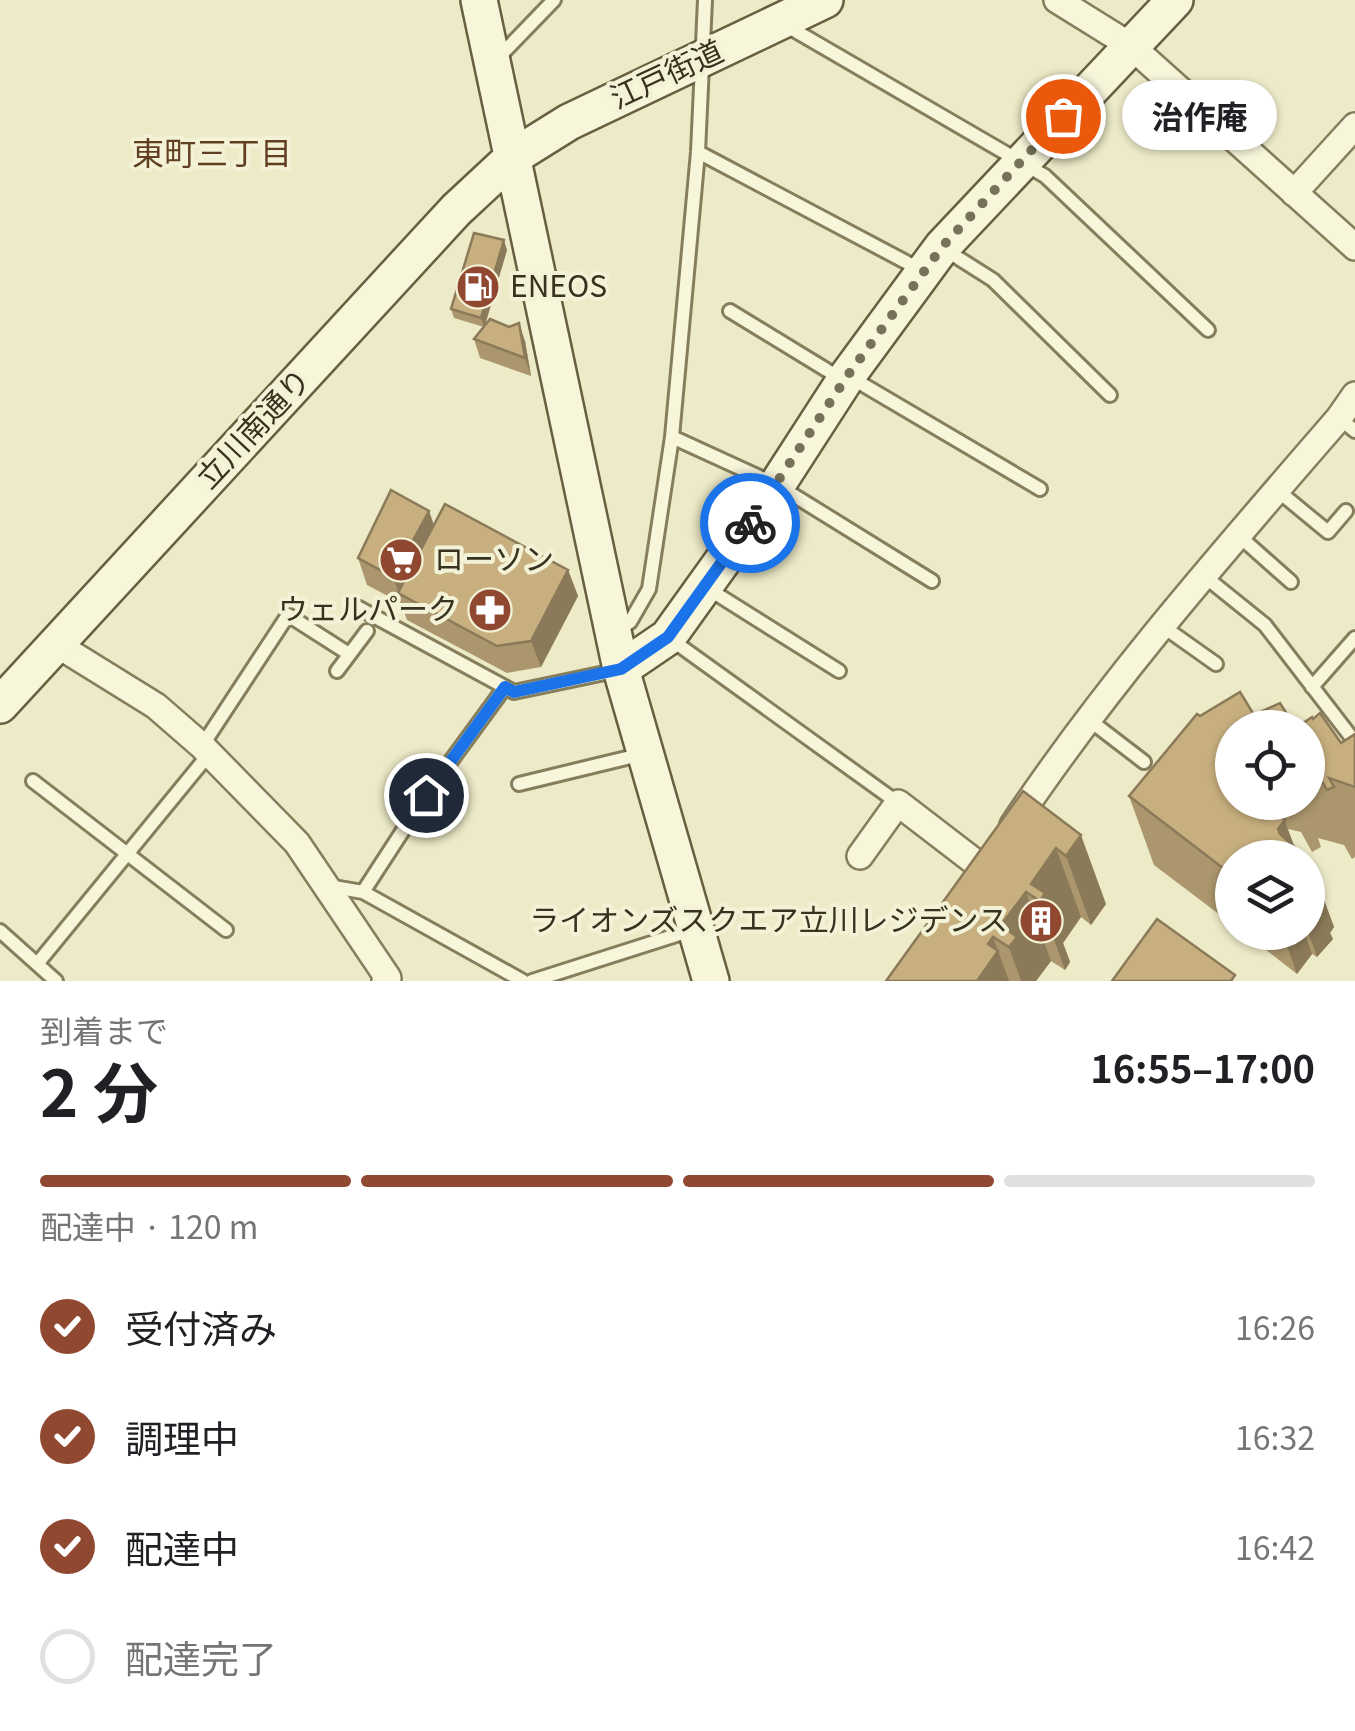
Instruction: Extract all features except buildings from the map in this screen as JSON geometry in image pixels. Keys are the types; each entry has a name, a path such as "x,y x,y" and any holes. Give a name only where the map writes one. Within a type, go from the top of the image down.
{"street":[{"path":"480,0 621,669 710,981"},
{"name":"江戸街道","path":"513,157 569,122 825,0"},
{"path":"1056,0 1131,46 1355,247"},
{"path":"621,669 668,637 932,259 1018,162 1175,0"},
{"path":"1294,192 1355,126"},
{"name":"立川南通り","path":"0,705 456,210 513,157"},
{"path":"860,856 898,803 978,876 1088,719 1161,625 1277,490 1347,425 1355,395"},
{"path":"56,644 156,706 206,750 296,842 388,980"}],"lane":[{"path":"492,64 554,0"},
{"path":"613,633 630,622 648,589 672,437 698,152 704,0"},
{"path":"781,22 1045,176 1208,330"},
{"path":"698,152 932,259 993,280 1110,395"},
{"path":"730,311 1040,489"},
{"path":"672,437 777,485 932,580"},
{"path":"1277,490 1328,532 1346,512"},
{"path":"1238,535 1292,582"},
{"path":"1202,575 1265,625 1355,742"},
{"path":"704,587 839,671"},
{"path":"357,607 514,692 621,669"},
{"path":"37,964 206,750 288,616 350,654"},
{"path":"1161,625 1216,664"},
{"path":"337,671 367,630"},
{"path":"668,637 898,803"},
{"path":"1312,687 1355,638"},
{"path":"363,892 426,795 505,687"},
{"path":"1088,719 1144,762"},
{"path":"519,784 646,754"},
{"path":"33,781 226,930"},
{"path":"328,886 363,892 523,981"},
{"path":"532,981 696,929"},
{"path":"0,931 56,981"}],"way so far":[{"path":"750,523 848,375 942,247 1063,116"}],"place":[{"name":"治作庵","path":"1063,116"},
{"name":"ENEOS","path":"478,287"},
{"name":"ローソン","path":"401,560"},
{"name":"ウェルパーク","path":"490,610"},
{"name":"ライオンズスクエア立川レジデンス","path":"1041,921"}],"district":[{"name":"東町三丁目","path":"212,154"}],"route":[{"path":"426,795 505,687 514,692 621,669 668,637 750,523"}]}
